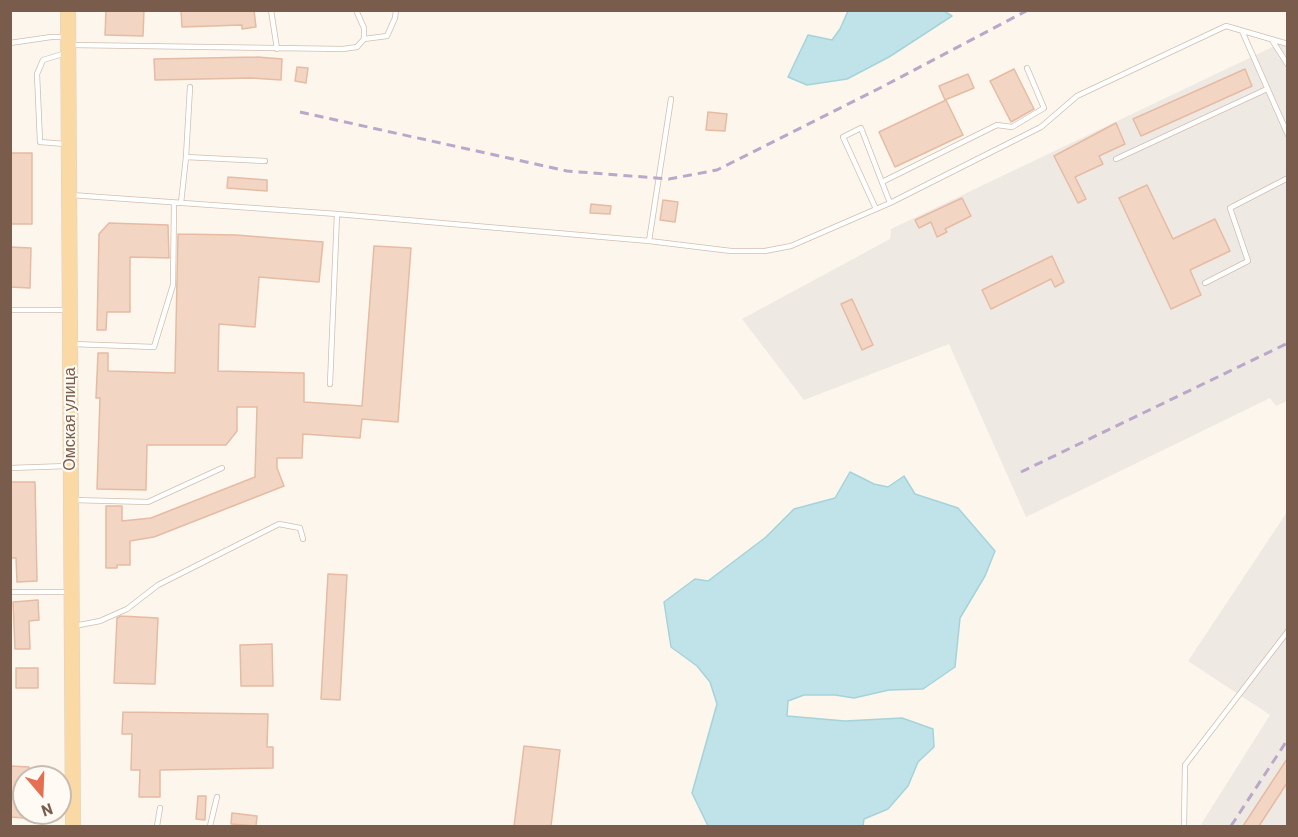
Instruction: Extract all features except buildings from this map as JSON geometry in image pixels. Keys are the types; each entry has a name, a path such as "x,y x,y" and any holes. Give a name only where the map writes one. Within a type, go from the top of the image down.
{"main road":[{"name":"Омская улица","path":"68,10 73,826"}],"lane":[{"path":"271,10 277,49"},
{"path":"356,10 364,28 364,39"},
{"path":"10,43 51,37 69,45 343,49 357,46 364,39 387,36 396,10"},
{"path":"69,195 649,240 731,251 765,251 791,246 890,203 1041,127 1077,96 1226,26 1287,44"},
{"path":"1242,31 1287,135"},
{"path":"1272,40 1287,65"},
{"path":"69,45 43,60 37,74 40,142 69,144"},
{"path":"882,182 998,125 1012,127 1044,108 1027,68"},
{"path":"181,203 190,87"},
{"path":"1116,159 1267,89"},
{"path":"649,240 671,99"},
{"path":"876,209 843,137 861,128 890,203"},
{"path":"186,157 265,161"},
{"path":"1205,283 1248,261 1230,208 1287,178"},
{"path":"70,344 154,347 173,285 174,203"},
{"path":"330,384 336,214"},
{"path":"10,310 70,310"},
{"path":"10,468 70,466"},
{"path":"70,500 148,502 222,468"},
{"path":"72,626 100,621 128,609 158,585 279,524 300,528 303,539"},
{"path":"10,592 71,592"},
{"path":"1184,826 1185,765 1287,631"},
{"path":"210,826 218,797"},
{"path":"157,826 160,808"}],"shaded area":[{"path":"1287,40 1287,401 1276,406 1270,398 1026,517 949,344 804,400 742,319 890,239 891,229"},
{"path":"1287,512 1287,826 1200,826 1270,715 1188,661"}],"water":[{"path":"848,11 944,11 952,16 889,57 847,79 807,85 788,77 808,35 832,40"},
{"path":"850,472 874,484 888,487 904,476 915,494 958,508 995,551 985,576 960,618 955,667 923,689 889,690 854,698 835,695 804,695 788,701 787,716 845,721 902,718 933,729 934,747 918,762 908,786 888,809 864,819 863,826 708,826 692,793 717,704 710,682 697,666 671,647 664,602 695,579 708,581 766,537 794,509 835,498"}],"railway":[{"path":"300,112 567,171 669,179 717,170 1028,10"},
{"path":"1021,472 1288,343"},
{"path":"1231,826 1288,739"}]}
